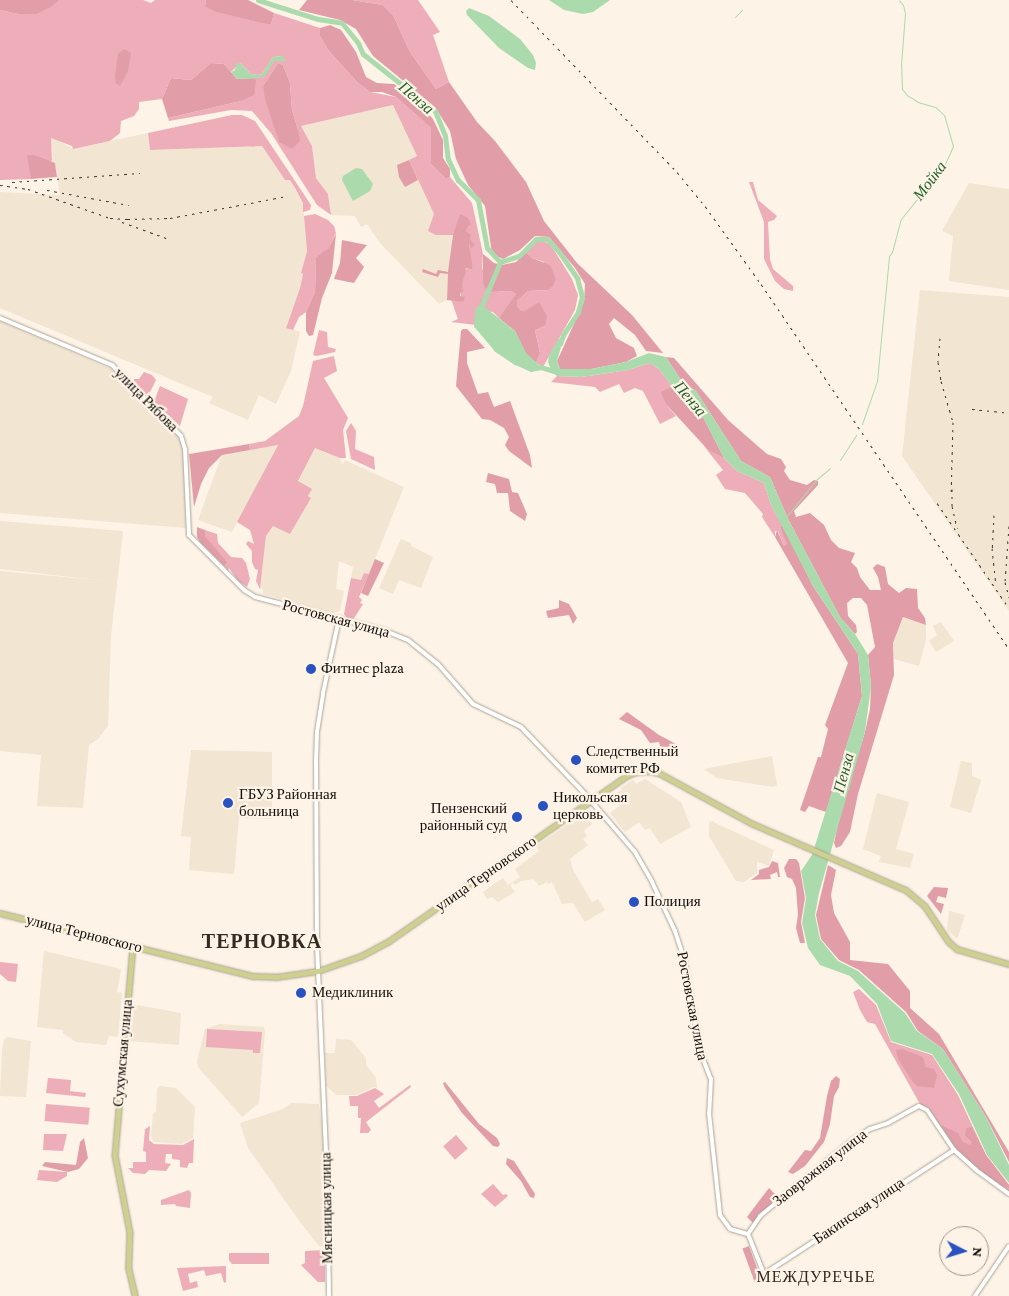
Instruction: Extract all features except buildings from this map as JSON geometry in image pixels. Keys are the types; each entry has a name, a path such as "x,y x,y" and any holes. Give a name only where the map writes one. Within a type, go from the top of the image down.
{"main road":[{"name":"улица Терновского","path":"0,913 253,976 276,977 318,971 361,956 390,942 590,800 636,772 659,773 752,823 890,882 913,895 925,906 949,942 957,949 1009,964"},
{"name":"Сухумская улица","path":"133,946 116,1160 130,1232 129,1269 136,1296"}],"street":[{"name":"улица Рябова","path":"0,318 112,365 181,436 185,449 189,535 202,549"},
{"name":"Ростовская улица","path":"202,549 244,590 255,597 383,630 408,640 438,664 474,704 521,727 590,800 634,852 645,868 680,946 700,1052 711,1079 709,1113 720,1215 730,1229 748,1234"},
{"name":"Мясницкая улица","path":"329,1296 315,842 317,732 339,619"},
{"name":"Заовражная улица","path":"748,1234 760,1216 849,1143 870,1129 888,1123 919,1106 927,1110 954,1150"},
{"path":"954,1150 976,1170 1009,1194"},
{"name":"Бакинская улица","path":"748,1234 764,1274 954,1150"},
{"path":"975,1296 1009,1246"}],"shaded area":[{"path":"0,0 60,0 53,6 36,14 18,14 0,10"},
{"path":"60,0 143,0 151,3 155,0 206,0 205,7 271,25 274,13 320,28 320,36 329,51 357,82 370,92 396,97 431,128 431,164 446,179 450,177 472,203 483,254 482,268 493,292 511,291 516,294 510,305 499,318 493,312 477,310 476,325 451,322 458,319 451,299 463,302 460,293 464,270 465,268 473,270 469,252 470,239 466,227 453,235 436,235 428,231 434,214 409,160 417,156 393,105 301,126 312,146 316,178 328,194 331,215 317,205 271,133 252,111 231,110 169,121 168,118 241,101 253,80 251,78 259,78 274,61 284,61 282,56 273,57 262,74 258,75 251,74 240,63 231,72 224,64 211,63 191,80 171,78 162,99 139,102 139,109 134,116 121,121 120,133 110,141 73,149 72,146 51,138 52,160 50,162 35,155 31,168 31,179 0,180 0,10 18,14 53,6","holes":["278,63 283,65 290,83 292,110 298,130 279,141 263,86"]},
{"path":"206,0 248,0 274,13 271,25 217,12 205,7"},
{"path":"307,0 352,0 383,5 393,15 410,52 436,89 449,82 477,122 495,141 526,182 544,221 577,263 632,315 663,353 646,351 635,335 614,318 609,324 616,338 634,348 637,356 626,362 591,369 560,369 557,361 584,302 585,284 575,268 549,237 535,236 520,250 503,259 492,254 485,206 468,185 456,159 450,131 435,107 373,56 356,29 340,20 299,10"},
{"path":"352,0 418,0 440,32 433,35 449,82 436,89 410,52 393,15 383,5"},
{"path":"330,25 341,30 356,52 366,77 377,83 394,84 415,99 433,119 443,140 443,158 450,169 450,177 446,179 431,164 431,128 396,97 382,92 370,92 357,82 329,51 320,36 320,28"},
{"path":"124,49 131,53 128,71 120,86 116,83 115,77 118,54"},
{"path":"211,63 224,64 237,79 251,78 256,80 254,95 241,101 168,118 162,99 171,78 191,80"},
{"path":"278,63 283,65 290,83 292,110 300,141 292,149 279,142 265,99 263,86"},
{"path":"393,105 417,156 410,161 434,214 436,235 453,235 447,300 439,304 380,243 367,224 361,227 355,216 331,215 328,194 316,178 312,146 301,126"},
{"path":"232,115 242,115 255,121 311,205 310,210 303,212 303,203 295,188 290,180 285,180 262,146 150,150 148,133"},
{"path":"148,133 150,150 262,146 285,180 290,180 303,203 307,250 301,273 303,274 300,288 286,327 300,332 291,371 276,404 259,395 248,420 209,403 213,397 0,308 0,192 60,195 55,164 50,162 53,157 50,138 54,138 73,149"},
{"path":"27,155 35,155 55,163 57,177 31,179"},
{"path":"409,160 418,180 405,187 399,177 397,165"},
{"path":"749,182 753,182 758,200 777,216 774,220 768,222 770,259 773,269 793,286 793,291 784,289 775,281 764,259 764,222"},
{"path":"969,183 1009,189 1009,290 949,281 953,236 942,231"},
{"path":"315,214 328,220 334,226 336,233 328,250 321,253 316,259 315,292 306,312 299,317 293,330 286,328 300,288 303,274 301,273 307,251 304,216"},
{"path":"460,214 468,218 471,224 467,227 466,231 471,235 470,239 475,245 471,248 469,244 473,270 465,269 466,272 462,283 463,292 460,293 460,296 465,297 463,302 447,300 448,274 440,273 438,277 422,272 423,269 436,274 438,270 448,272 453,235"},
{"path":"336,234 332,273 322,298 313,335 309,336 306,331 306,312 315,292 316,258 328,249"},
{"path":"342,240 367,245 356,258 364,267 354,283 334,279 340,263"},
{"path":"537,240 548,243 554,250 572,279 578,295 575,310 543,367 536,363 540,353 535,330 545,326 539,303 526,311 522,311 517,306 517,301 528,291 548,290 544,262 532,258 526,252"},
{"path":"526,252 532,258 550,265 556,279 553,286 548,290 528,291 517,301 517,306 522,311 539,302 547,316 545,326 535,330 540,353 536,363 526,354 515,331 499,318 516,294 511,291 493,292 485,288 483,282 483,254 494,263 502,265 516,262"},
{"path":"920,290 1009,297 1009,611 902,456"},
{"path":"0,321 111,369 177,435 184,449 186,528 0,513"},
{"path":"467,329 485,348 467,352 467,363 478,394 488,392 494,407 510,401 530,455 532,468 509,451 505,445 509,437 504,428 490,420 482,419 456,386 461,331"},
{"path":"319,330 327,332 328,347 336,349 335,352 317,356 313,355"},
{"path":"334,356 337,371 324,378 348,418 343,430 346,458 340,458 315,448 298,481 312,489 308,496 311,498 290,534 273,526 266,536 260,589 256,581 258,570 255,569 252,562 252,551 246,544 248,541 254,544 250,530 237,522 278,445 250,450 249,444 265,441 299,416 313,361"},
{"path":"666,357 674,358 728,420 767,454 781,459 786,467 784,471 790,480 807,485 814,480 818,481 818,485 794,511 796,517 810,513 824,525 831,540 839,548 855,553 851,562 857,568 860,577 870,590 881,590 878,577 873,568 877,564 885,567 888,584 899,593 906,588 917,589 918,608 925,618 926,625 903,617 893,643 894,675 858,794 850,832 841,846 836,848 834,843 841,810 865,732 870,709 871,686 868,655 875,647 867,605 861,598 853,598 847,603 848,616 856,625 857,632 855,634 840,617 788,519 770,477 741,461 696,391 683,383"},
{"path":"650,363 659,369 672,386 662,392 665,403 676,416 660,424 643,391 635,388 624,393 619,384 600,392 595,387 551,382 557,376 581,377 628,370"},
{"path":"144,372 152,375 156,380 148,396 134,384 134,379 139,379"},
{"path":"160,386 188,399 180,426 154,402"},
{"path":"672,386 681,398 689,400 704,419 724,458 709,451 665,403 661,392"},
{"path":"351,423 356,431 355,449 374,457 375,470 351,459 346,431"},
{"path":"249,444 250,450 222,455 209,468 201,484 194,507 189,454"},
{"path":"278,444 232,532 198,520 222,455"},
{"path":"703,445 709,451 724,458 737,471 764,483 771,505 782,525 780,527 788,544 784,546 778,531 775,531 775,537 762,517 763,514 745,493 725,489 716,475 723,470"},
{"path":"315,447 340,458 343,465 345,460 404,487 369,574 364,573 361,580 351,578 353,567 339,561 336,589 344,591 340,611 333,613 263,594 263,589 260,589 266,536 273,525 311,498 298,482"},
{"path":"488,473 509,479 512,492 518,493 527,514 525,521 510,511 508,493 497,493 495,484 486,482"},
{"path":"0,521 123,531 111,636 108,726 98,739 89,745 83,808 37,806 41,755 0,751 0,571 106,581 0,569"},
{"path":"782,525 813,586 858,654 862,696 826,812 809,806 805,812 800,810 818,757 821,757 828,729 825,725 848,663 775,537 777,530 784,546 787,544 780,527"},
{"path":"197,527 205,530 205,536 227,562 224,566 200,542 197,537"},
{"path":"205,530 217,534 218,543 231,557 242,558 246,563 250,579 247,587 238,581 229,568 228,571 224,566 226,564 205,536"},
{"path":"401,539 433,557 421,588 399,580 393,594 379,588"},
{"path":"375,559 384,563 368,596 361,593"},
{"path":"364,573 369,574 359,597 362,600 360,603 363,604 353,620 344,614 351,578 361,580"},
{"path":"559,600 569,604 577,618 573,624 569,615 548,618 546,611 559,608"},
{"path":"903,617 926,625 926,640 919,666 894,659 893,643"},
{"path":"941,622 954,641 936,652 929,641 937,635 933,626"},
{"path":"627,712 659,735 676,744 678,750 663,755 659,742 650,743 641,730 619,719"},
{"name":"ГБУЗ Районная больница","path":"191,750 272,752 272,819 239,818 234,874 189,870 191,837 181,836"},
{"path":"772,756 777,785 774,787 717,778 704,769"},
{"path":"961,761 972,763 972,776 981,780 971,813 950,807"},
{"path":"645,779 681,802 691,827 660,844 650,828 645,830 639,822 625,832 610,813 622,804 615,794 622,790 621,788 633,780 636,784"},
{"path":"877,793 909,802 896,849 914,854 910,868 879,862 881,856 863,849"},
{"path":"590,809 598,815 590,821 592,824 584,831 587,836 583,839 588,845 570,859 573,870 592,902 598,899 605,910 585,922 573,903 562,904 552,882 539,886 534,879 521,881 515,885 513,883 510,885 515,892 498,902 492,897 487,899 483,892 503,878 508,885 520,877 515,869 539,851 536,846"},
{"path":"711,821 774,850 769,866 757,862 757,873 744,882 736,881 709,836 709,823"},
{"path":"789,859 796,859 799,863 805,898 801,922 805,943 800,943 796,928 798,915 796,888 792,879 787,877 784,868"},
{"path":"772,861 778,863 780,877 778,877 777,872 770,875 771,879 751,880 759,874 759,870 769,867"},
{"path":"828,865 836,870 831,895 834,913 850,942 850,960 888,964 910,991 910,1008 939,1034 1009,1152 1009,1162 986,1117 943,1049 918,1031 906,1012 859,970 839,960 821,939 816,915"},
{"path":"934,887 948,888 946,898 938,896 936,902 944,904 941,914 927,896"},
{"path":"949,911 965,915 957,939 947,930"},
{"path":"44,951 121,969 117,992 122,993 118,1037 109,1036 106,1045 76,1042 63,1033 63,1030 37,1027"},
{"path":"0,962 18,964 16,982 8,981 0,974"},
{"path":"859,989 876,1005 891,1042 932,1055 958,1095 986,1155 1009,1185 1009,1192 973,1166 952,1145 929,1109 920,1104 875,1024 867,1022 860,1010 853,992"},
{"path":"132,1004 181,1013 179,1045 128,1041"},
{"path":"220,1024 264,1027 259,1103 242,1117 198,1067 197,1061 205,1029"},
{"path":"207,1029 262,1032 260,1053 253,1053 253,1050 206,1047"},
{"path":"7,1037 31,1041 26,1097 0,1096 2,1050 4,1040"},
{"path":"336,1039 351,1040 366,1058 366,1065 376,1078 377,1088 374,1087 357,1095 337,1095 326,1086 325,1053 335,1053"},
{"path":"902,1049 923,1057 926,1067 934,1069 937,1075 934,1088 917,1086 913,1082 898,1059 896,1050"},
{"path":"836,1076 840,1079 839,1087 834,1096 830,1124 824,1142 805,1166 793,1174 788,1172 805,1150 811,1151 820,1138 827,1096 831,1081"},
{"path":"48,1078 71,1080 70,1091 86,1093 85,1097 46,1093"},
{"path":"445,1082 479,1124 497,1138 500,1144 498,1147 493,1146 462,1113 445,1088 443,1083"},
{"path":"410,1085 411,1087 366,1122 371,1130 368,1133 360,1133 361,1118 358,1118 358,1106 350,1106 349,1096 357,1096 375,1088 384,1094 374,1101 379,1108"},
{"path":"160,1086 176,1088 195,1107 193,1138 182,1144 154,1142 151,1136 153,1114 156,1112 157,1089"},
{"path":"291,1103 319,1104 324,1146 326,1246 319,1246 248,1148 240,1123 283,1109"},
{"path":"46,1104 90,1108 88,1125 45,1121"},
{"path":"941,1125 958,1133 963,1142 970,1145 972,1142 965,1136 966,1128 972,1127 986,1155 1009,1185 1009,1188 999,1185 973,1165 955,1147"},
{"path":"150,1126 149,1140 154,1144 183,1145 194,1139 193,1163 189,1163 187,1168 180,1167 180,1160 172,1159 172,1154 166,1154 165,1163 171,1164 166,1171 149,1170 145,1174 133,1173 128,1168 133,1168 133,1162 146,1162 146,1152 143,1151 145,1129"},
{"path":"44,1134 67,1134 63,1151 43,1150"},
{"path":"456,1135 468,1149 455,1160 443,1146"},
{"path":"84,1138 88,1158 79,1169 68,1172 42,1166 45,1162 76,1165 80,1142"},
{"path":"507,1158 514,1161 535,1194 534,1198 530,1197 521,1181 506,1164"},
{"path":"39,1170 67,1172 67,1176 57,1182 37,1180"},
{"path":"493,1184 503,1195 506,1194 508,1196 495,1207 481,1194"},
{"path":"769,1188 779,1198 760,1214 753,1223 747,1217"},
{"path":"189,1190 191,1193 190,1208 176,1206 175,1204 161,1205 161,1200"},
{"path":"749,1246 762,1282 755,1284 742,1248"},
{"path":"325,1250 325,1282 318,1282 301,1265 305,1263 305,1251"},
{"path":"229,1253 269,1253 269,1264 232,1264 229,1260"},
{"path":"226,1266 226,1282 224,1283 221,1273 206,1276 204,1270 188,1274 190,1283 197,1281 198,1287 183,1291 177,1268"}],"water":[{"path":"549,0 610,0 593,12 583,14 564,10"},
{"path":"469,8 489,16 520,39 533,55 536,63 535,70 528,68 499,48 467,15 466,11"},
{"path":"282,56 287,61 274,61 265,76 259,78 237,79 231,72 235,70 236,64 240,63 251,74 262,74 273,57"},
{"path":"356,168 362,169 373,184 370,191 353,201 342,180 343,176"},
{"path":"482,305 515,331 526,353 541,367 531,369 515,362 496,349 476,325 477,310"},
{"path":"559,338 563,340 557,361 560,369 591,369 626,362 649,353 666,357 683,383 696,391 741,461 770,477 788,519 840,617 855,634 868,655 871,686 865,732 819,893 815,915 820,939 838,961 858,971 905,1013 917,1031 943,1049 986,1117 1009,1165 1009,1183 987,1155 959,1094 932,1054 891,1041 877,1004 850,976 820,965 808,948 802,923 806,898 801,871 812,855 862,696 858,654 813,586 771,505 764,483 737,471 724,458 704,419 689,400 681,398 659,369 650,363 628,370 581,377 557,376 552,372 548,362 549,355"}],"waterway":[{"name":"Пенза","path":"258,0 318,19 342,23 358,43 363,54 435,111 445,136 448,159 458,180 478,200 487,248 500,262"},
{"name":"Мойка","path":"862,424 877,381 889,256 892,252 901,219 945,164 953,146 944,115 935,107 918,102 907,95 902,89 901,65 905,13 903,5 899,0"},
{"path":"735,17 742,10"},
{"path":"557,372 541,367 531,369 515,362 496,349 476,325 477,310 482,305 500,262 519,256 536,239 547,239 559,252 577,278 582,297 578,312 563,335 560,344"},
{"path":"840,460 856,435"},
{"path":"786,517 817,479 830,468"}],"railway":[{"path":"511,0 677,172 705,206 761,284 1009,649"},
{"path":"12,182 140,173"},
{"path":"0,185 28,189 110,218 127,219 170,218 287,196"},
{"path":"47,190 129,205"},
{"path":"122,222 166,238"},
{"path":"940,338 938,362 941,381 953,422 951,496"},
{"path":"972,409 1009,413"},
{"path":"952,489 952,506 957,528"},
{"path":"937,503 1009,608"},
{"path":"994,515 992,548 996,584"},
{"path":"1009,526 1005,582 1009,597"}],"place":[{"name":"Фитнес plaza","path":"311,669"},
{"name":"Следственный комитет РФ","path":"576,760"},
{"name":"ГБУЗ Районная больница","path":"228,803"},
{"name":"Никольская церковь","path":"543,806"},
{"name":"Пензенский районный суд","path":"517,817"},
{"name":"Полиция","path":"634,902"},
{"name":"Медиклиник","path":"301,993"}],"district":[{"name":"ТЕРНОВКА","path":"262,941"},
{"name":"МЕЖДУРЕЧЬЕ","path":"816,1277"}]}
